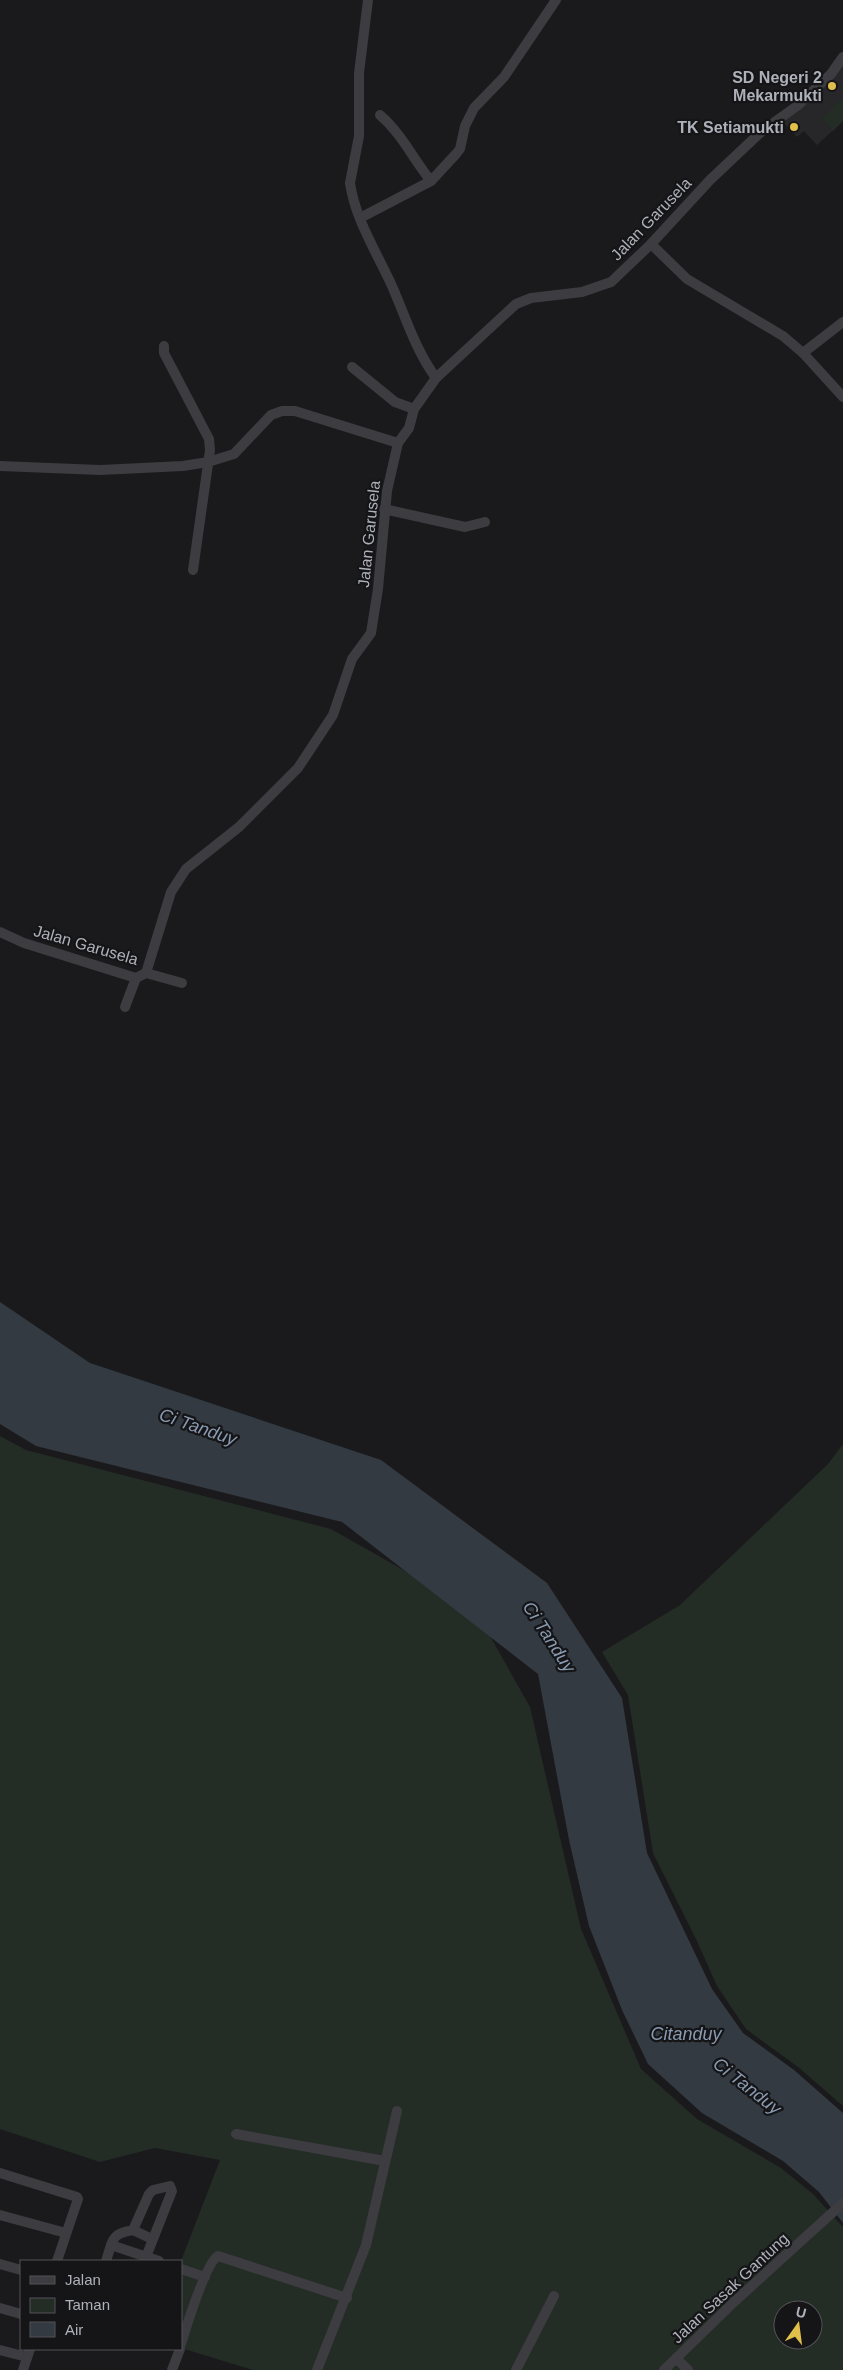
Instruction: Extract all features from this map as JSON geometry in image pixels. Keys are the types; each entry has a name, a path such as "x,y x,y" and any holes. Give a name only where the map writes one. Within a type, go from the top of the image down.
{"street":[{"path":"368,0 360,73 359,136 350,183 360,218 392,287 421,358 436,378"},
{"path":"360,218 431,181 460,149 465,126 474,108 504,77 556,0"},
{"name":"Jalan Garusela","path":"0,932 24,943 141,975 171,892 177,882 195,862 239,827 298,768 332,715 352,658 371,633 381,564 384,509 398,443 409,428 414,410 436,378 516,304 531,298 582,292 605,285 651,244 710,180 761,132 797,106 831,74 843,57"},
{"path":"380,115 399,134 414,160 431,181"},
{"path":"651,244 687,279 776,331 803,353 843,396"},
{"path":"803,353 843,322"},
{"path":"164,346 164,353 209,439 208,462 193,570"},
{"path":"352,367 395,402 414,410"},
{"path":"0,466 100,470 182,466 208,462 234,454 270,415 282,411 295,411 398,443"},
{"path":"384,509 464,527 485,522"},
{"path":"125,1007 141,975 182,983"},
{"path":"318,2370 366,2244 396,2110"},
{"path":"236,2134 385,2161"},
{"path":"0,2173 77,2197 78,2200 57,2260"},
{"path":"133,2230 149,2194 153,2190 170,2186 172,2191 146,2257"},
{"name":"Jalan Sasak Gantung","path":"664,2370 843,2203"},
{"path":"0,2215 66,2234"},
{"path":"106,2260 114,2237 118,2234 133,2230 152,2238"},
{"path":"111,2245 156,2260"},
{"path":"182,2341 205,2277 213,2260 218,2256 347,2298"},
{"path":"0,2264 20,2270"},
{"path":"182,2269 205,2277"},
{"path":"516,2370 554,2296"},
{"path":"0,2308 20,2314"},
{"path":"0,2350 28,2353 23,2370"},
{"path":"172,2370 180,2350"},
{"path":"676,2358 688,2370"}],"shaded area":[{"name":"SD Negeri 2 Mekarmukti","path":"843,65 843,121 817,145 804,131 797,137 782,121"}],"green space":[{"path":"841,100 843,102 843,121 833,131 821,118"},
{"path":"0,1436 26,1450 331,1529 476,1611 530,1707 581,1929 641,2069 697,2119 781,2168 813,2194 843,2227 843,2370 253,2370 182,2348 181,2260 220,2160 155,2148 100,2162 0,2129"},
{"path":"843,1444 843,2106 798,2067 746,2029 717,1986 653,1853 628,1695 602,1652 680,1605 828,1464"}],"water":[{"path":"0,1302 90,1363 381,1460 547,1583 622,1698 647,1853 712,1989 743,2033 794,2070 843,2113 843,2223 819,2192 783,2161 702,2113 648,2064 622,2010 589,1926 569,1840 538,1674 342,1522 36,1446 0,1424"}],"place":[{"name":"SD Negeri 2 Mekarmukti","path":"832,86"},
{"name":"TK Setiamukti","path":"794,127"}],"water label":[{"name":"Ci Tanduy","path":"198,1427"},
{"name":"Ci Tanduy","path":"549,1637"},
{"name":"Citanduy","path":"686,2034"},
{"name":"Ci Tanduy","path":"747,2086"}]}
